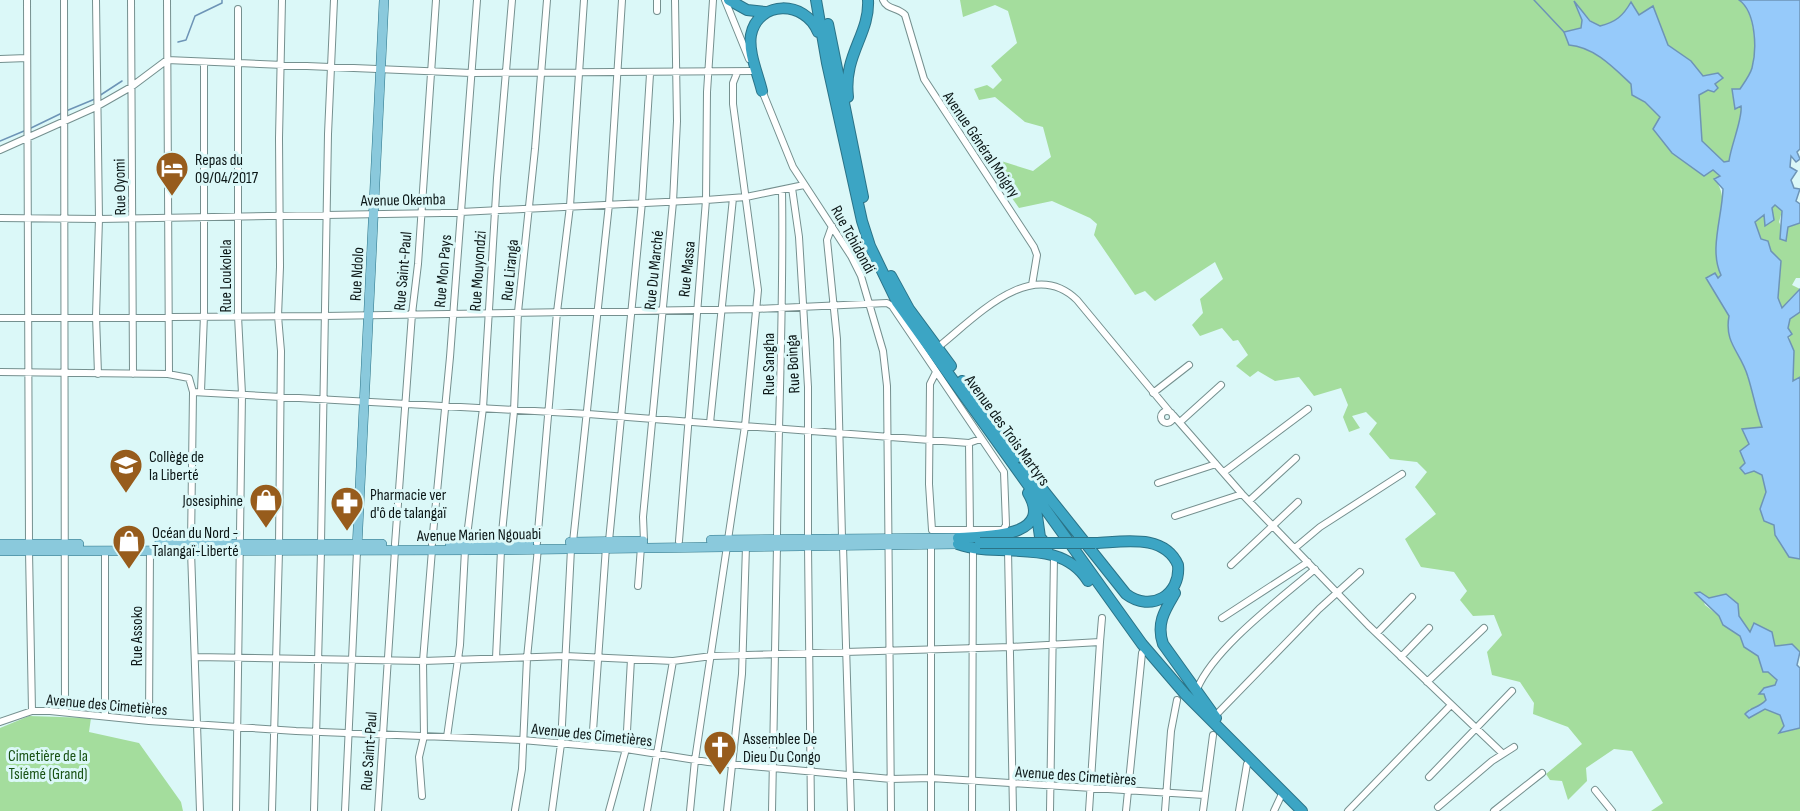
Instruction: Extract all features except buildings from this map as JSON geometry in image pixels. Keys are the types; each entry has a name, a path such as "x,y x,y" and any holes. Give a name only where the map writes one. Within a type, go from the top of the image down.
{"highway":[{"path":"727,0 747,10 765,12 788,6 807,13 817,29 827,63"},
{"name":"Avenue des Trois Martyrs","path":"816,0 852,183 870,246 890,290 913,328 977,412 1114,609 1181,697 1302,811"},
{"name":"Avenue des Trois Martyrs","path":"823,0 866,211 883,259 909,309 1024,466 1135,624 1215,717 1309,811"},
{"path":"854,151 846,76 850,57 867,14 868,0"},
{"path":"762,91 750,39 756,20 765,12"},
{"path":"977,412 987,434 1034,504 1040,537 1056,557"},
{"path":"1024,466 1126,594 1137,601 1152,602 1174,591"},
{"path":"958,541 1017,532 1031,520 1034,504"},
{"path":"958,541 1008,550 1034,551 1056,557 1085,576 1142,653 1181,697"},
{"path":"978,544 1094,541 1147,542 1165,547 1178,565 1174,591 1161,620 1160,634 1163,644 1215,717"}],"main road":[{"name":"Rue Ndolo","path":"357,547 384,0"},
{"path":"642,544 679,541 777,542"},
{"name":"Avenue Marien Ngouabi","path":"0,551 29,547 150,550 728,543 746,546 777,542 888,542 931,545 958,541"},
{"path":"888,542 958,541"},
{"path":"0,544 29,547"},
{"path":"64,548 191,548"}],"street":[{"path":"27,0 27,318 32,711"},
{"path":"64,0 62,317 65,712"},
{"path":"96,0 99,219 96,316 98,374"},
{"name":"Rue Oyomi","path":"131,0 133,374"},
{"path":"167,0 169,374"},
{"path":"272,811 281,396 278,316 279,66 282,0"},
{"path":"314,811 326,398 324,316 334,0"},
{"name":"Rue Saint-Paul","path":"378,811 405,403 418,264 436,0"},
{"name":"Rue Mon Pays","path":"422,796 419,758 424,736 423,661 477,0"},
{"name":"Rue Mouyondzi","path":"447,737 456,660 460,645 465,547 483,408 494,211 512,0"},
{"name":"Rue Liranga","path":"496,658 501,547 514,411 519,312 547,0"},
{"path":"515,810 522,769 527,658 557,312 570,206 584,0"},
{"path":"552,811 561,744 572,545 609,204 622,0"},
{"path":"657,0 657,11"},
{"name":"Rue Du Marché","path":"638,586 673,202 677,74 675,0"},
{"name":"Rue Massa","path":"679,541 706,201 708,73 712,0"},
{"name":"Rue Tchidondi","path":"727,0 787,154 851,256 871,305 883,351 887,386 891,811"},
{"name":"Avenue Général Moigny","path":"883,0 888,7 900,10 904,15 924,79 1034,247 1037,255 1032,285"},
{"name":"Rue Loukolela","path":"236,811 242,394 238,316 238,9"},
{"path":"0,59 27,58"},
{"path":"0,150 96,107 131,87 167,60 471,74 677,74 754,71"},
{"path":"201,391 205,217 204,63"},
{"path":"690,811 695,760 745,426 755,309 756,269 733,104 737,73"},
{"path":"592,746 629,310 642,202 650,74"},
{"name":"Avenue Okemba","path":"0,218 99,219 494,211 642,202 706,201 746,197 804,184"},
{"name":"Rue Boinga","path":"792,188 799,237 808,387 806,430 811,811"},
{"name":"Rue Sangha","path":"772,811 781,428 782,190"},
{"path":"710,423 734,198"},
{"path":"832,226 827,240 835,306 842,542 848,652 851,811"},
{"path":"937,348 1012,292 1032,285 1048,285 1070,293 1168,413 1180,422 1242,494 1401,657 1503,753"},
{"path":"0,318 131,315 324,316 696,308 755,309 886,303 892,306 945,382 1005,475 1006,525 1003,530 932,531 930,384 936,372"},
{"path":"1155,396 1189,365"},
{"path":"0,372 169,374 187,376 191,381 193,392 191,548 200,811"},
{"path":"1180,422 1221,385"},
{"path":"193,392 588,414 654,421 710,423 969,443 980,439"},
{"path":"1224,472 1308,409"},
{"path":"969,443 970,531"},
{"path":"1249,501 1296,458"},
{"path":"1158,483 1216,464"},
{"path":"1295,548 1320,527 1402,474"},
{"path":"1174,516 1242,494"},
{"path":"1231,565 1298,502"},
{"path":"972,811 973,648 978,544"},
{"path":"931,545 932,811"},
{"path":"727,811 742,674 746,546"},
{"path":"345,811 357,547"},
{"path":"105,550 105,716"},
{"name":"Rue Assoko","path":"149,721 150,550"},
{"path":"1008,550 1013,811"},
{"path":"1050,811 1056,557"},
{"path":"1222,618 1308,562"},
{"path":"1197,689 1206,671 1248,627 1315,569"},
{"path":"1215,717 1337,592 1360,572"},
{"path":"1377,633 1412,597"},
{"path":"1089,811 1102,618"},
{"path":"1401,657 1430,628"},
{"path":"1427,682 1484,628"},
{"path":"195,657 423,661 565,656 673,661 712,656 890,652 1100,642"},
{"path":"1126,811 1142,653"},
{"path":"609,811 626,749 631,659"},
{"path":"647,811 673,661"},
{"path":"1428,777 1512,692"},
{"path":"1165,811 1171,731 1181,697"},
{"path":"1348,811 1451,705"},
{"name":"Avenue des Cimetières","path":"0,722 32,711 65,712 237,728 522,740 626,749 732,764 891,778 931,778 1166,795 1204,795"},
{"path":"1203,811 1213,735"},
{"path":"1438,807 1503,753 1514,747"},
{"path":"1239,811 1246,764"},
{"path":"1494,811 1542,773"},
{"path":"1595,790 1612,811"},
{"path":"1274,811 1281,796"}],"green space":[{"path":"960,0 1739,0 1744,5 1751,22 1754,60 1750,73 1740,90 1732,90 1735,109 1741,106 1741,111 1729,161 1724,163 1702,141 1699,95 1722,78 1718,73 1703,76 1691,61 1668,45 1653,6 1639,15 1631,2 1618,18 1600,26 1591,21 1576,4 1582,20 1581,28 1564,32 1569,45 1587,50 1603,59 1631,84 1632,95 1645,102 1661,117 1653,129 1672,153 1713,170 1721,176 1714,178 1723,201 1716,251 1721,275 1718,278 1706,278 1729,316 1731,341 1748,377 1762,427 1749,444 1754,471 1762,475 1766,492 1760,509 1774,525 1789,557 1800,559 1800,652 1792,644 1775,646 1753,624 1750,633 1739,616 1738,604 1709,598 1700,592 1705,605 1719,616 1723,625 1740,636 1744,647 1758,656 1768,672 1777,680 1775,685 1764,688 1766,700 1760,707 1749,709 1749,718 1765,709 1780,715 1784,726 1780,733 1800,728 1800,811 1651,811 1663,803 1632,751 1614,749 1586,768 1587,781 1568,800 1562,781 1550,780 1546,774 1582,744 1568,727 1533,714 1534,703 1520,682 1492,675 1487,652 1502,635 1494,615 1473,616 1460,600 1467,591 1454,572 1421,567 1405,539 1436,514 1415,487 1427,472 1417,462 1390,459 1369,434 1377,423 1366,412 1352,416 1360,428 1349,432 1343,417 1348,405 1341,388 1314,396 1299,377 1275,381 1258,371 1250,377 1236,366 1248,355 1238,340 1233,341 1222,328 1200,336 1192,325 1203,313 1200,299 1223,279 1215,262 1155,301 1145,291 1135,295 1094,235 1097,224 1090,218 1052,201 1019,208 991,169 998,160 1033,171 1051,157 1043,127 1025,122 995,97 979,100 974,89 987,85 993,89 1002,80 991,66 1017,43 1008,11 995,5 963,17"},
{"path":"1775,204 1782,211 1779,222 1786,236 1788,227 1800,223 1800,278 1796,278 1792,285 1800,289 1782,308 1778,298 1781,261 1771,251 1768,241 1761,239 1755,222"},
{"path":"1800,312 1800,377 1793,381 1794,351 1791,349 1788,328 1790,319"},
{"name":"Cimetière de la Tsiémé (Grand)","path":"29,716 91,718 89,732 139,743 181,802 183,811 0,811 0,728"}],"water":[{"path":"1739,0 1800,0 1800,149 1797,152 1800,159 1796,162 1791,156 1790,167 1797,171 1791,180 1794,188 1800,189 1796,201 1800,204 1800,223 1788,227 1786,241 1780,239 1782,211 1775,205 1772,208 1774,220 1765,226 1764,215 1755,222 1761,239 1768,241 1771,251 1781,261 1778,298 1782,308 1800,289 1800,312 1790,319 1788,328 1792,334 1788,337 1794,351 1793,381 1800,377 1800,559 1789,557 1775,535 1774,525 1764,521 1760,509 1766,492 1762,475 1754,471 1745,474 1740,468 1745,463 1740,451 1749,444 1742,429 1762,427 1745,368 1731,341 1729,316 1706,278 1715,273 1718,278 1721,275 1716,244 1723,189 1714,179 1720,176 1713,170 1704,176 1672,153 1653,129 1660,117 1645,102 1632,95 1631,84 1595,54 1569,45 1564,32 1581,28 1582,20 1574,1 1590,21 1600,26 1618,18 1631,2 1639,15 1653,6 1668,45 1691,61 1703,76 1718,73 1723,78 1715,84 1718,88 1714,92 1708,90 1699,95 1702,141 1724,162 1729,161 1741,111 1741,106 1735,109 1732,89 1740,89 1752,68 1755,41 1749,13"},
{"path":"1700,592 1709,598 1726,594 1738,604 1739,616 1750,632 1754,623 1772,632 1775,646 1792,644 1800,652 1797,665 1800,668 1800,728 1779,733 1784,726 1780,715 1765,709 1749,718 1745,714 1766,700 1764,694 1759,694 1764,688 1775,685 1777,680 1768,672 1763,672 1758,656 1744,647 1740,636 1723,625 1719,616 1695,593"}],"waterway":[{"path":"178,42 186,40 195,16 222,3 222,0"},
{"path":"1534,0 1564,32"},
{"path":"99,96 122,81"},
{"path":"66,111 95,99"},
{"path":"31,128 62,113"},
{"path":"0,141 24,131"}],"place":[{"name":"Repas du 09/04/2017","path":"172,197"},
{"name":"Collège de la Liberté","path":"126,494"},
{"name":"Josesiphine","path":"266,529"},
{"name":"Pharmacie ver d'ô de talangaï","path":"347,532"},
{"name":"Océan du Nord - Talangaï-Liberté","path":"129,570"},
{"name":"Assemblee De Dieu Du Congo","path":"720,776"}]}
